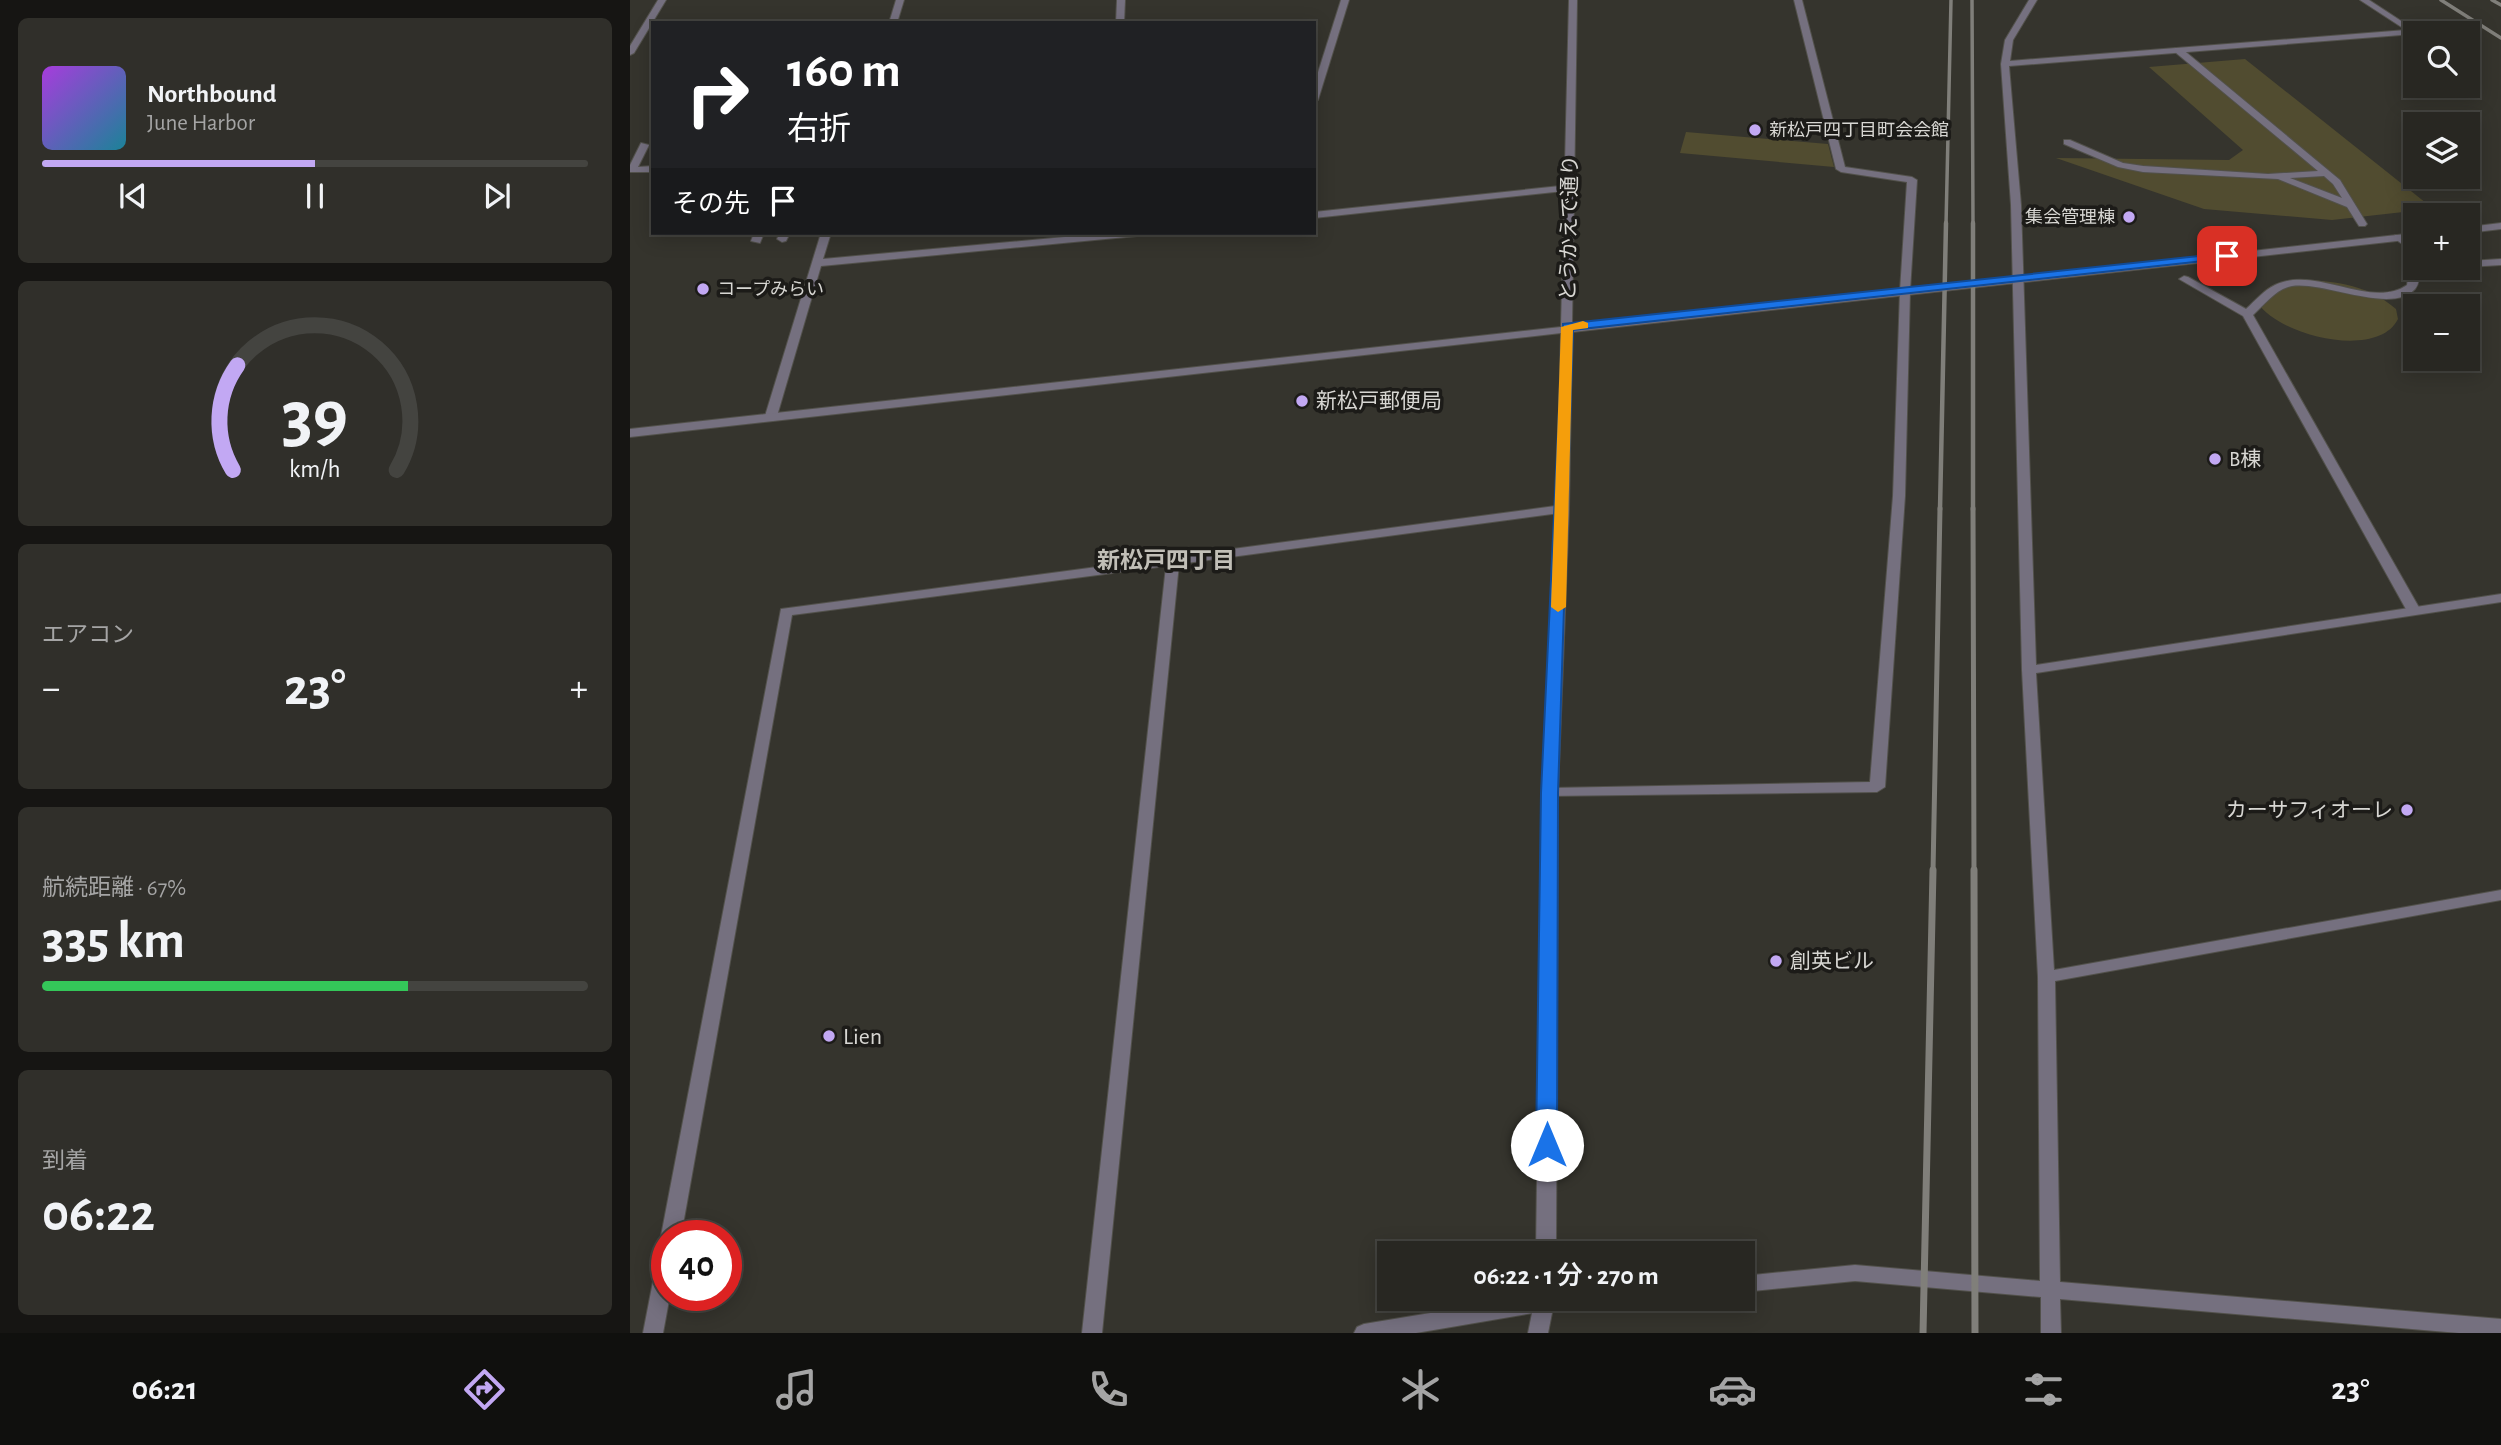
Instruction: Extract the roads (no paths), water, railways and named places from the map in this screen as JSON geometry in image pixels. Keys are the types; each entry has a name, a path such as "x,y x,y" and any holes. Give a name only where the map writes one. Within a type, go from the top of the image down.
{"street":[{"path":"630,53 662,0"},
{"path":"894,21 900,0"},
{"path":"1120,21 1121,0"},
{"path":"1316,94 1345,0"},
{"name":"とうかえで通り","path":"1546,1241 1550,793 1563,509 1573,0"},
{"path":"1550,793 1877,787 1899,496 1905,290 1912,180 1841,169 1798,0"},
{"path":"2033,0 2009,40 2005,64 2016,205 2029,670 2046,977 2048,1291 2051,1333"},
{"path":"2005,64 2414,32 2364,0"},
{"path":"2178,50 2337,182 2362,225"},
{"path":"2067,142 2121,165 2290,180 2348,204"},
{"path":"644,145 632,170 651,169"},
{"path":"2268,177 2326,173"},
{"path":"630,179 651,178"},
{"path":"1316,215 1570,188"},
{"path":"2480,229 2501,226"},
{"path":"771,416 825,235"},
{"path":"817,263 1098,235"},
{"path":"2399,237 2403,240"},
{"path":"630,433 1567,327 2403,237"},
{"path":"2480,263 2501,262"},
{"path":"2184,279 2247,313 2414,611"},
{"path":"2247,313 2279,286 2292,283 2326,284 2386,296 2409,289 2415,280"},
{"path":"674,1220 786,612 1563,509"},
{"path":"1093,1333 1173,562"},
{"path":"2029,670 2501,598"},
{"path":"2046,977 2501,895"},
{"path":"1755,1283 1855,1273 2501,1328"},
{"path":"653,1333 657,1311"},
{"path":"1364,1333 1488,1311"},
{"path":"1538,1333 1543,1311"}],"railway":[{"path":"1946,225 1951,0"},
{"path":"1972,0 1973,225"},
{"path":"2441,0 2501,38"},
{"path":"2492,0 2501,5"},
{"path":"1940,510 1946,223"},
{"path":"1973,225 1973,508"},
{"path":"1933,872 1940,508"},
{"path":"1973,508 1974,872"},
{"path":"1923,1333 1933,870"},
{"path":"1974,870 1975,1333"}],"place":[{"name":"新松戸四丁目町会会館","path":"1755,130"},
{"name":"集会管理棟","path":"2129,217"},
{"name":"コープみらい","path":"703,289"},
{"name":"新松戸郵便局","path":"1302,401"},
{"name":"B棟","path":"2215,459"},
{"name":"カーサフィオーレ","path":"2407,810"},
{"name":"創英ビル","path":"1776,961"},
{"name":"Lien","path":"829,1036"}],"district":[{"name":"新松戸四丁目","path":"1166,560"}]}
